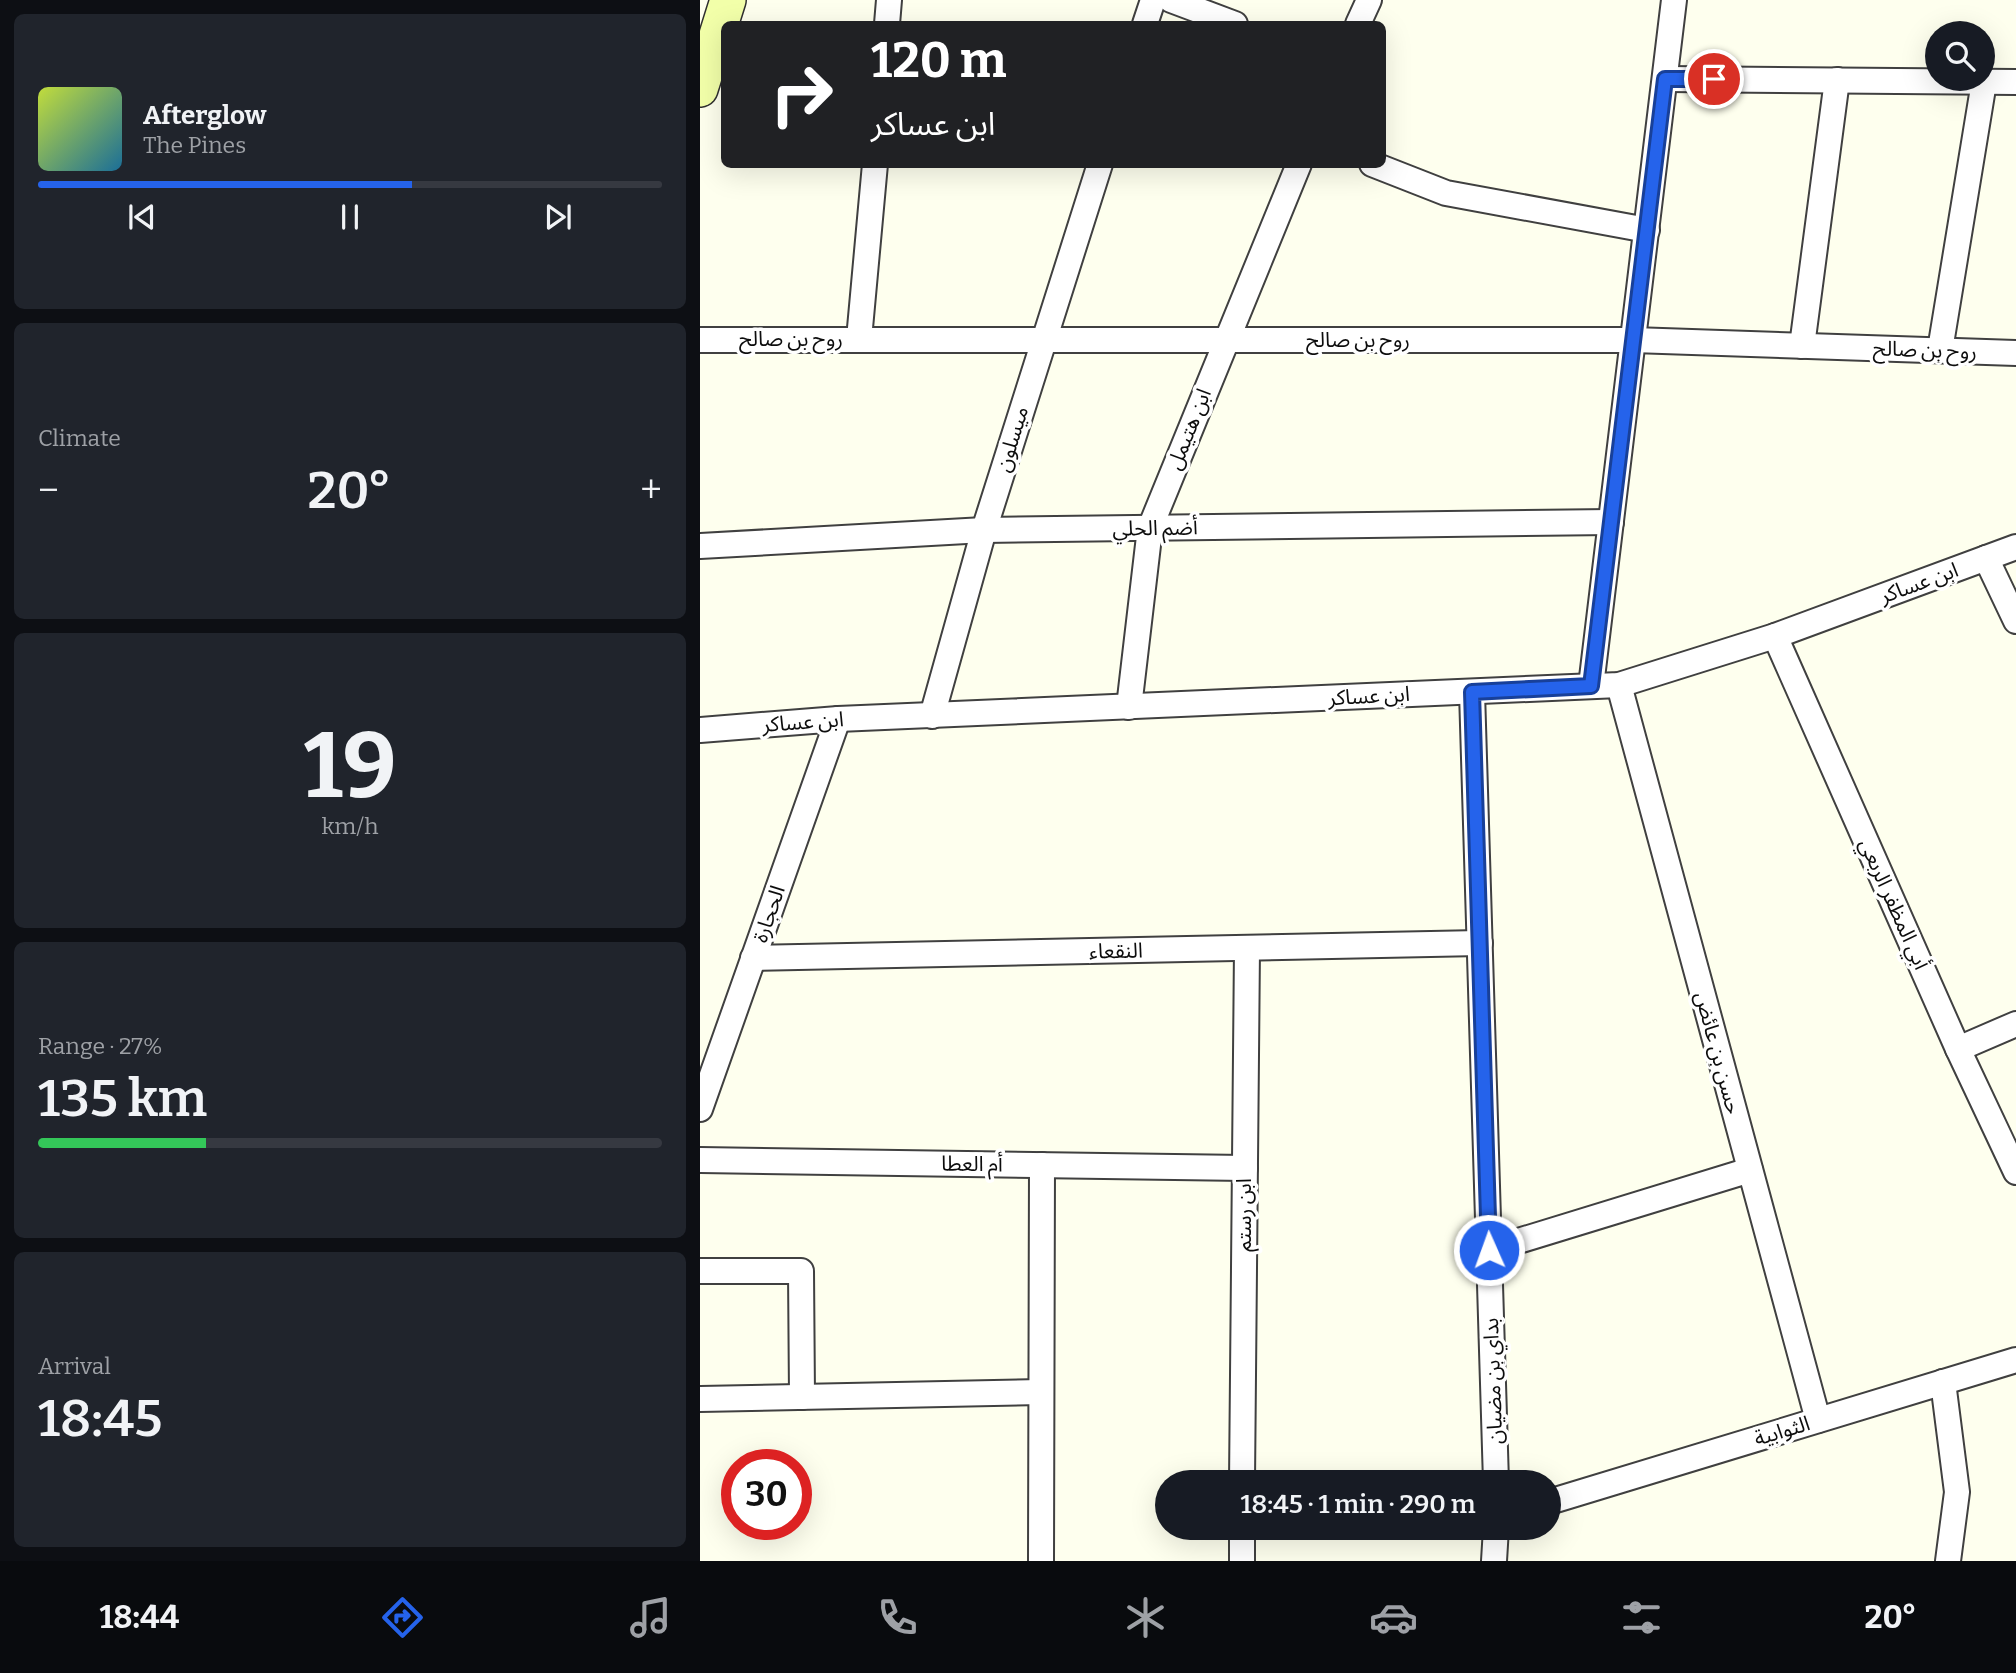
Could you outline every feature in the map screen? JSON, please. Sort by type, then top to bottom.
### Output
[{"type":"main road","points":[[721,21],[728,0]]},
{"type":"main road","points":[[700,89],[721,22]]},
{"type":"street","points":[[887,21],[889,0]]},
{"type":"street","points":[[1146,21],[1153,0]]},
{"type":"street","points":[[1171,0],[1227,21]]},
{"type":"street","points":[[1359,21],[1368,0]]},
{"type":"street","points":[[1591,686],[1665,79],[1672,1]]},
{"type":"street","points":[[1665,79],[1925,81]]},
{"type":"street","points":[[1802,346],[1837,80]]},
{"type":"street","points":[[1995,82],[2016,82]]},
{"type":"street","points":[[1940,350],[1983,91]]},
{"type":"street","points":[[859,339],[874,168]]},
{"type":"street","name":"ميسلون","points":[[932,716],[984,530],[1099,168]]},
{"type":"street","name":"ابن هتيمل","points":[[1129,707],[1150,528],[1297,168]]},
{"type":"street","points":[[1382,168],[1446,193],[1647,230]]},
{"type":"street","name":"روح بن صالح","points":[[700,340],[1633,340],[2016,353]]},
{"type":"street","name":"أضم الحلي","points":[[700,546],[984,530],[1611,522]]},
{"type":"street","name":"ابن عساكر","points":[[700,730],[838,719],[1619,685],[1775,636],[2016,547]]},
{"type":"street","points":[[1986,558],[2016,621]]},
{"type":"street","name":"أبي المظفر الربعي","points":[[1775,636],[1958,1049],[2016,1172]]},
{"type":"street","name":"حسن بن عائض","points":[[1619,685],[1818,1420]]},
{"type":"street","name":"بداي بن مضيان","points":[[1472,692],[1496,1470]]},
{"type":"street","name":"الحجارة","points":[[700,1109],[838,719]]},
{"type":"street","name":"النقعاء","points":[[753,958],[1480,943]]},
{"type":"street","name":"ابن رستم","points":[[1242,1470],[1247,948]]},
{"type":"street","points":[[1958,1049],[2016,1024]]},
{"type":"street","name":"أم العطا","points":[[700,1160],[1245,1168]]},
{"type":"street","points":[[1041,1561],[1042,1165]]},
{"type":"street","points":[[1489,1250],[1750,1170]]},
{"type":"street","points":[[700,1271],[801,1272],[802,1396]]},
{"type":"street","name":"الثوابية","points":[[1561,1498],[2016,1360]]},
{"type":"street","points":[[1943,1382],[1957,1492],[1948,1561]]},
{"type":"street","points":[[700,1399],[1041,1392]]},
{"type":"street","points":[[1242,1540],[1242,1561]]},
{"type":"street","points":[[1494,1561],[1495,1540]]},
{"type":"route","points":[[1489,1250],[1472,692],[1591,686],[1665,79],[1714,79]]}]
